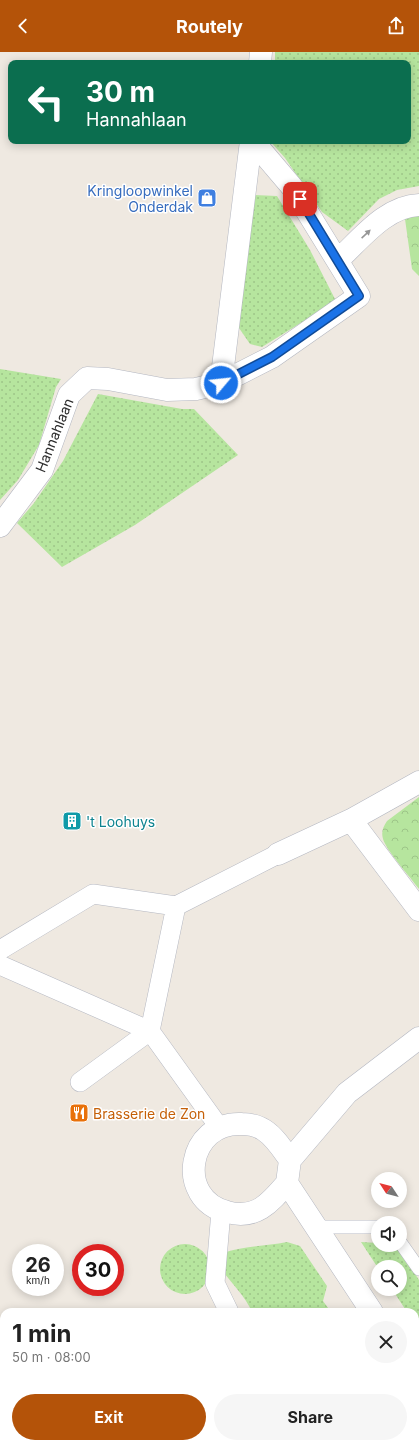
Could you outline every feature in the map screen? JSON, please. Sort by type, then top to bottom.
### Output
[{"type":"street","name":"Hannahlaan","points":[[221,383],[252,144]]},
{"type":"street","name":"Hannahlaan","points":[[0,526],[42,470],[68,395],[87,378],[108,379],[167,390],[196,389],[221,383],[272,357],[359,296],[292,187],[255,144]]},
{"type":"street","points":[[338,260],[387,215],[410,205],[419,205]]},
{"type":"street","points":[[0,950],[93,894],[176,906],[278,854],[350,820],[419,782]]},
{"type":"street","points":[[350,820],[419,910]]},
{"type":"street","points":[[80,1082],[150,1031],[176,906]]},
{"type":"street","points":[[0,965],[150,1031],[219,1128]]},
{"type":"street","points":[[290,1160],[276,1141],[264,1130],[250,1124],[234,1123],[219,1128],[206,1137],[197,1150],[193,1164],[194,1178],[200,1192],[208,1203],[221,1211],[235,1215],[250,1213],[263,1208],[287,1183],[290,1160],[347,1093],[419,1038]]},
{"type":"street","points":[[287,1183],[369,1308]]},
{"type":"street","points":[[221,1211],[215,1283],[227,1308]]},
{"type":"lane","points":[[317,1227],[371,1227]]},
{"type":"lane","points":[[407,1252],[419,1269]]},
{"type":"green space","points":[[275,52],[419,52],[419,186],[397,190],[379,199],[348,231],[322,212],[285,158],[273,144],[411,144],[411,60],[275,60]]},
{"type":"green space","points":[[252,195],[277,196],[310,250],[336,301],[262,347],[250,344],[239,328]]},
{"type":"green space","points":[[419,215],[419,276],[412,269],[405,219]]},
{"type":"green space","points":[[0,369],[61,379],[56,387],[39,445],[18,480],[0,500]]},
{"type":"green space","points":[[98,394],[182,409],[194,409],[238,455],[135,525],[62,567],[17,523],[34,503],[63,461]]},
{"type":"green space","points":[[419,797],[419,889],[385,844],[382,832],[387,821]]},
{"type":"green space","points":[[287,1242],[300,1246],[327,1286],[323,1301],[328,1308],[250,1308],[246,1300],[221,1268],[226,1252],[241,1248]]},
{"type":"green space","points":[[361,1242],[371,1243],[371,1252],[401,1252],[406,1260],[373,1260]]},
{"type":"green space","points":[[185,1244],[194,1246],[205,1255],[210,1269],[208,1278],[199,1289],[185,1294],[176,1292],[165,1283],[160,1269],[162,1260],[171,1249]]},
{"type":"green space","points":[[407,1262],[419,1280],[419,1308],[404,1308],[397,1296],[407,1296]]},
{"type":"place","name":"Kringloopwinkel Onderdak","points":[[207,198]]},
{"type":"place","name":"'t Loohuys","points":[[72,821]]},
{"type":"place","name":"Brasserie de Zon","points":[[79,1113]]},
{"type":"route","points":[[221,383],[272,357],[359,296],[300,199]]}]
